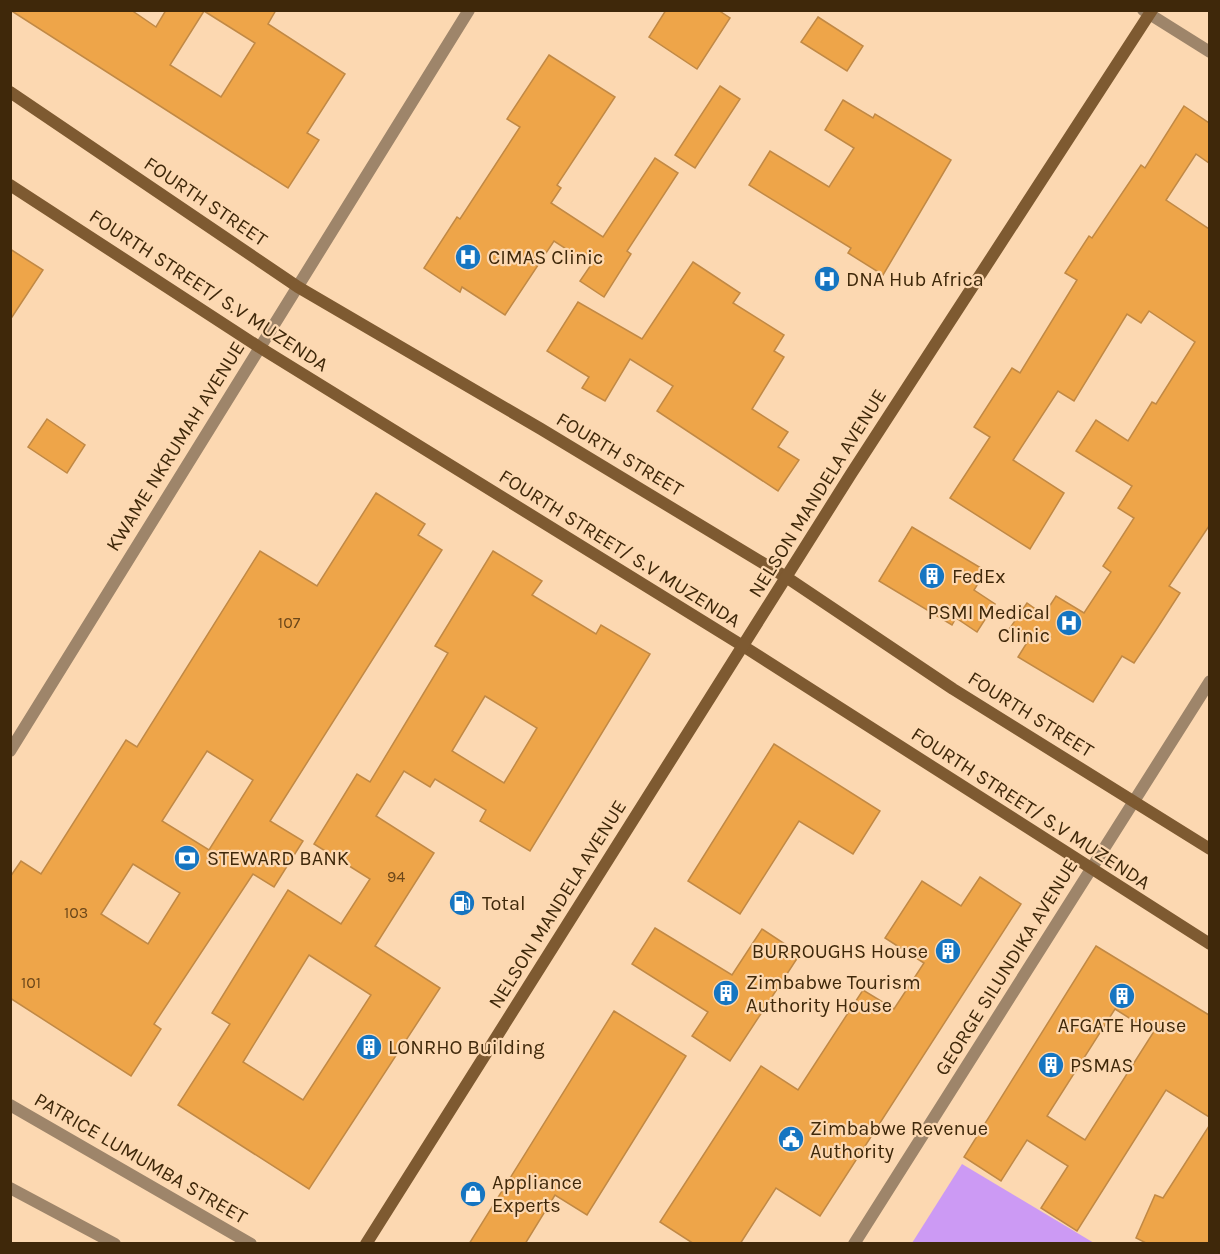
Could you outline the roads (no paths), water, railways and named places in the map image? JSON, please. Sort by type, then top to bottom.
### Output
[{"type":"main road","name":"NELSON MANDELA AVENUE","points":[[366,1244],[786,577],[1148,12]]},
{"type":"main road","name":"FOURTH STREET","points":[[10,92],[298,287],[541,429],[786,577],[953,689],[1209,849]]},
{"type":"main road","name":"FOURTH STREET/ S.V MUZENDA","points":[[10,185],[259,347],[743,646],[1209,944]]},
{"type":"street","name":"KWAME NKRUMAH AVENUE","points":[[10,750],[469,10]]},
{"type":"street","points":[[1148,12],[1209,52]]},
{"type":"street","name":"GEORGE SILUNDIKA AVENUE","points":[[854,1244],[1209,681]]},
{"type":"street","name":"PATRICE LUMUMBA STREET","points":[[10,1105],[251,1244]]},
{"type":"street","points":[[10,1188],[115,1244]]},
{"type":"place","name":"CIMAS Clinic","points":[[468,257]]},
{"type":"place","name":"DNA Hub Africa","points":[[827,279]]},
{"type":"place","name":"FedEx","points":[[932,576]]},
{"type":"place","name":"PSMI Medical Clinic","points":[[1069,623]]},
{"type":"place","name":"STEWARD BANK","points":[[187,858]]},
{"type":"place","name":"Total","points":[[462,903]]},
{"type":"place","name":"BURROUGHS House","points":[[948,951]]},
{"type":"place","name":"Zimbabwe Tourism Authority House","points":[[726,993]]},
{"type":"place","name":"AFGATE House","points":[[1122,996]]},
{"type":"place","name":"LONRHO Building","points":[[369,1047]]},
{"type":"place","name":"PSMAS","points":[[1051,1065]]},
{"type":"place","name":"Zimbabwe Revenue Authority","points":[[791,1139]]},
{"type":"place","name":"Appliance Experts","points":[[473,1194]]}]
